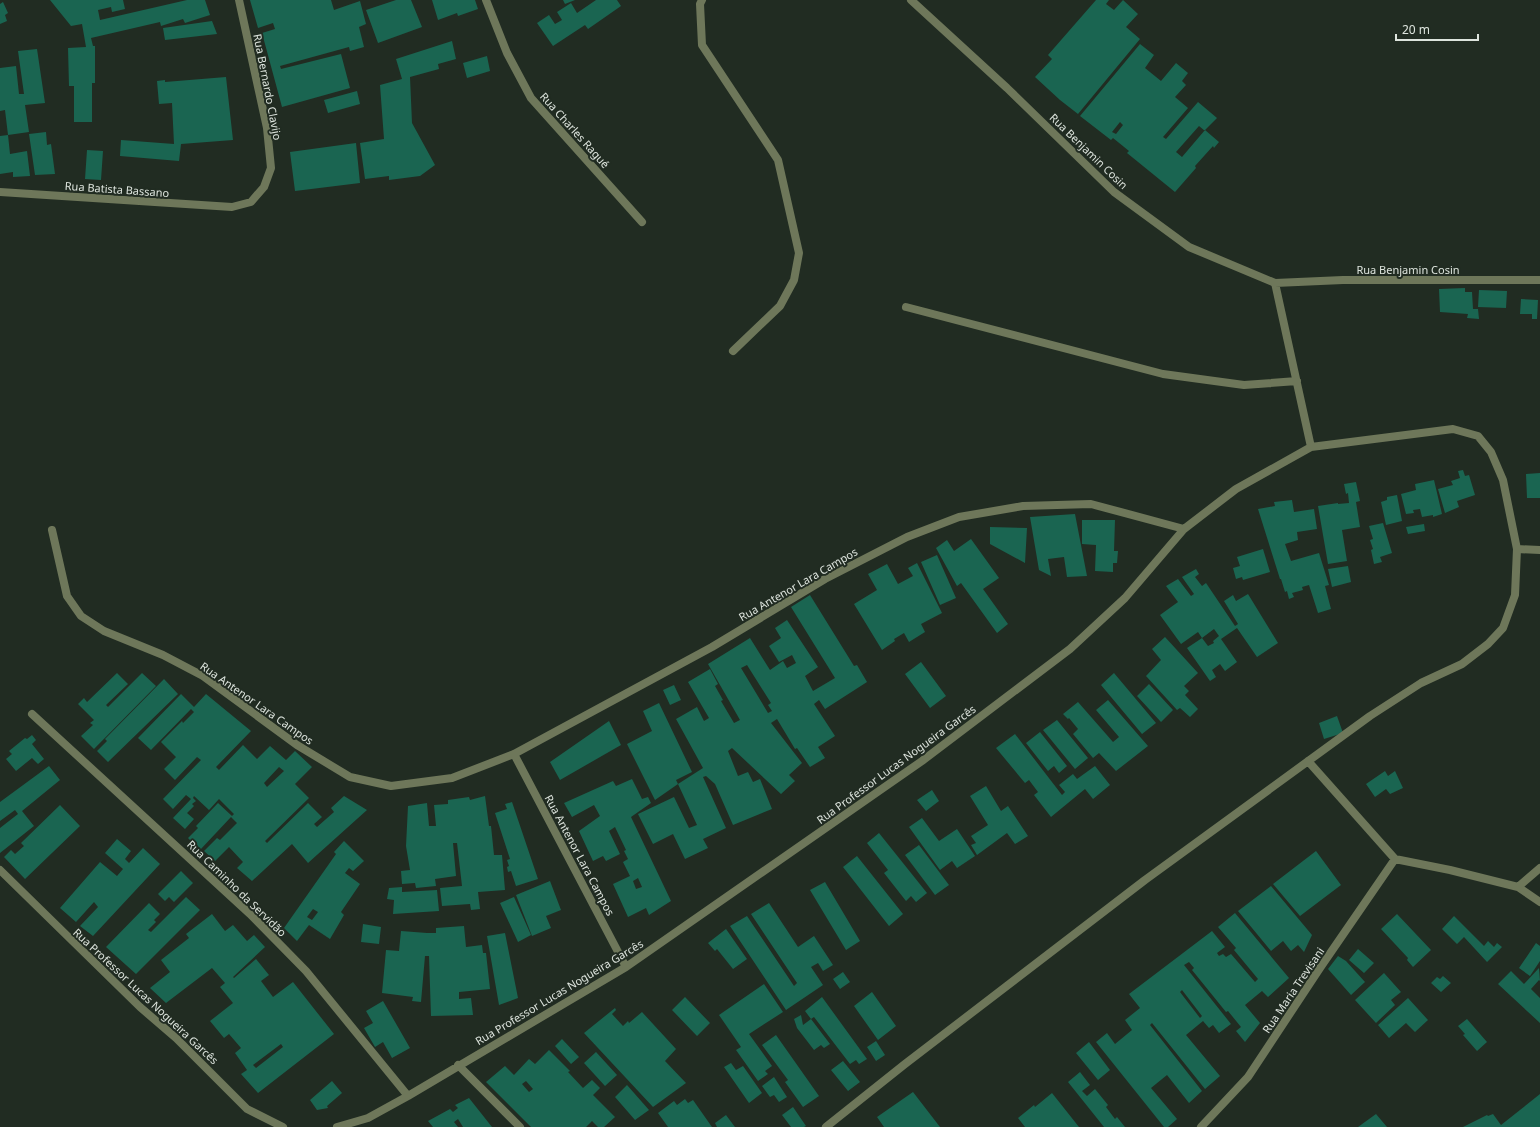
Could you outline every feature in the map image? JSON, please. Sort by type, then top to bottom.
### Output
[{"type":"street","name":"Rua Bernardo Clavijo","points":[[232,207],[251,202],[264,187],[271,168],[267,128],[239,0]]},
{"type":"street","name":"Rua Charles Ragué","points":[[486,0],[507,53],[531,98],[642,222]]},
{"type":"street","points":[[702,0],[700,4],[702,45],[778,160],[799,253],[794,280],[780,306],[733,351]]},
{"type":"street","name":"Rua Benjamin Cosin","points":[[911,0],[1007,88],[1114,192],[1189,247],[1275,283],[1343,280],[1540,280]]},
{"type":"street","name":"Rua Batista Bassano","points":[[0,192],[232,207]]},
{"type":"street","points":[[1275,283],[1311,447]]},
{"type":"street","points":[[906,307],[1163,374],[1244,384],[1297,381]]},
{"type":"street","name":"Rua Professor Lucas Nogueira Garcês","points":[[337,1127],[368,1118],[408,1096],[458,1065],[626,967],[922,761],[1070,650],[1125,598],[1184,529],[1236,489],[1311,447],[1453,429],[1478,436],[1491,452],[1502,480],[1517,549]]},
{"type":"street","name":"Rua Antenor Lara Campos","points":[[52,530],[67,596],[81,616],[104,631],[163,655],[203,676],[297,746],[350,778],[391,786],[452,778],[514,754],[712,647],[825,579],[907,537],[959,517],[1023,506],[1091,504],[1184,529]]},
{"type":"street","points":[[826,1127],[905,1064],[1145,880],[1308,761],[1370,716],[1421,683],[1462,664],[1488,644],[1503,628],[1515,595],[1517,549],[1540,550]]},
{"type":"street","name":"Rua Caminho da Servidão","points":[[32,714],[250,914],[306,971],[408,1096]]},
{"type":"street","name":"Rua Antenor Lara Campos","points":[[514,754],[626,967]]},
{"type":"street","points":[[1308,761],[1395,859],[1450,870],[1518,887],[1540,902]]},
{"type":"street","name":"Rua Maria Trevisani","points":[[1201,1127],[1248,1077],[1320,968],[1395,859]]},
{"type":"street","points":[[1518,887],[1540,868]]},
{"type":"street","name":"Rua Professor Lucas Nogueira Garcês","points":[[0,870],[140,1007],[181,1043],[247,1109],[283,1127]]},
{"type":"street","points":[[458,1065],[520,1127]]},
{"type":"building","points":[[50,0],[123,0],[125,9],[112,12],[111,7],[98,10],[100,20],[187,0],[205,0],[210,15],[185,23],[183,19],[161,26],[160,22],[91,38],[93,46],[95,46],[95,83],[92,83],[92,122],[74,122],[74,86],[69,86],[68,48],[86,47],[82,24],[71,26]]},
{"type":"building","points":[[250,0],[331,0],[334,10],[360,1],[366,24],[359,27],[364,47],[350,51],[349,47],[280,66],[281,69],[341,54],[350,88],[282,107],[262,33],[275,29],[273,23],[258,28]]},
{"type":"building","points":[[396,0],[411,0],[422,27],[378,43],[366,10]]},
{"type":"building","points":[[432,0],[475,0],[478,9],[458,16],[457,13],[438,20]]},
{"type":"building","points":[[563,0],[575,0],[565,4]]},
{"type":"building","points":[[596,0],[617,0],[621,6],[588,29],[585,25],[553,46],[537,23],[549,15],[555,24],[562,20],[557,12],[571,3],[577,13]]},
{"type":"building","points":[[1096,0],[1109,0],[1106,4],[1114,10],[1123,0],[1138,14],[1126,27],[1140,39],[1078,114],[1035,77],[1052,59],[1048,55]]},
{"type":"building","points":[[3,2],[8,13],[5,15],[7,21],[0,24],[0,4]]},
{"type":"building","points":[[212,21],[217,34],[165,40],[163,28]]},
{"type":"building","points":[[452,41],[456,59],[438,64],[439,69],[410,77],[412,123],[435,165],[420,176],[389,180],[389,176],[365,179],[360,143],[384,139],[380,85],[402,79],[396,59]]},
{"type":"building","points":[[1140,44],[1154,55],[1145,68],[1161,81],[1176,63],[1188,73],[1182,81],[1186,85],[1175,97],[1188,108],[1163,137],[1166,139],[1198,102],[1217,118],[1205,130],[1219,142],[1214,148],[1213,146],[1195,166],[1196,168],[1175,192],[1127,153],[1129,151],[1113,138],[1111,140],[1080,116]],"holes":[[[1120,122],[1123,125],[1116,134],[1112,132]],[[1199,126],[1205,131],[1182,157],[1176,152]]]},
{"type":"building","points":[[37,49],[45,103],[25,105],[29,132],[8,135],[5,110],[0,111],[0,68],[16,66],[19,94],[24,94],[18,51]]},
{"type":"building","points":[[487,56],[490,71],[467,78],[463,63]]},
{"type":"building","points":[[226,77],[233,140],[181,144],[179,161],[120,156],[121,140],[174,144],[172,103],[159,104],[157,81],[165,80],[165,82]]},
{"type":"building","points":[[357,91],[360,104],[328,113],[324,100]]},
{"type":"building","points":[[46,132],[47,145],[51,144],[55,174],[35,175],[29,134]]},
{"type":"building","points":[[8,135],[10,154],[27,151],[30,176],[13,177],[13,172],[0,174],[0,136]]},
{"type":"building","points":[[356,143],[360,183],[295,191],[290,152]]},
{"type":"building","points":[[87,150],[103,151],[101,180],[85,179]]},
{"type":"building","points":[[1465,288],[1465,292],[1472,292],[1473,309],[1478,309],[1479,319],[1467,318],[1468,314],[1440,312],[1439,289]]},
{"type":"building","points":[[1479,290],[1507,291],[1506,308],[1478,307]]},
{"type":"building","points":[[1521,299],[1538,300],[1537,319],[1532,319],[1532,314],[1520,314]]},
{"type":"building","points":[[1463,470],[1465,476],[1469,475],[1475,495],[1457,501],[1459,507],[1445,513],[1438,489],[1453,485],[1451,481],[1460,478],[1458,471]]},
{"type":"building","points":[[1540,473],[1540,498],[1527,498],[1526,474]]},
{"type":"building","points":[[1434,480],[1442,514],[1433,517],[1433,515],[1422,517],[1420,509],[1413,510],[1414,513],[1406,514],[1401,494],[1416,490],[1415,484]]},
{"type":"building","points":[[1356,482],[1360,501],[1356,502],[1360,527],[1342,530],[1347,561],[1328,564],[1318,506],[1349,503],[1348,493],[1346,494],[1344,484]]},
{"type":"building","points":[[1397,495],[1402,521],[1386,525],[1381,502],[1387,500],[1387,497]]},
{"type":"building","points":[[1292,500],[1294,512],[1314,509],[1317,529],[1297,532],[1298,540],[1285,544],[1291,561],[1319,553],[1329,585],[1325,586],[1331,609],[1318,613],[1309,585],[1302,587],[1303,590],[1292,593],[1294,597],[1289,599],[1287,591],[1285,592],[1280,579],[1258,509],[1275,506],[1274,502]]},
{"type":"building","points":[[1075,514],[1087,576],[1067,577],[1064,557],[1048,559],[1051,576],[1039,570],[1030,517]]},
{"type":"building","points":[[1082,520],[1115,520],[1114,551],[1118,551],[1117,563],[1113,563],[1113,572],[1095,571],[1096,545],[1082,544]]},
{"type":"building","points":[[1383,523],[1392,553],[1380,557],[1382,562],[1374,564],[1371,550],[1373,549],[1370,540],[1373,539],[1369,526]]},
{"type":"building","points":[[1424,524],[1425,531],[1408,534],[1406,527]]},
{"type":"building","points":[[990,527],[1027,528],[1025,563],[990,544]]},
{"type":"building","points":[[971,539],[999,578],[983,589],[1008,624],[997,633],[961,583],[957,586],[936,548],[947,540],[954,551]]},
{"type":"building","points":[[1263,549],[1270,572],[1243,580],[1242,577],[1236,579],[1233,568],[1240,566],[1237,557]]},
{"type":"building","points":[[937,555],[956,598],[940,605],[921,562]]},
{"type":"building","points":[[917,563],[942,613],[921,624],[925,632],[909,642],[904,633],[894,639],[895,641],[882,650],[854,604],[877,590],[868,574],[887,564],[898,584],[913,576],[908,568]]},
{"type":"building","points":[[1348,566],[1351,582],[1332,587],[1328,569]]},
{"type":"building","points":[[1196,569],[1199,574],[1195,577],[1202,586],[1206,583],[1235,626],[1238,624],[1224,601],[1233,595],[1236,601],[1248,594],[1278,643],[1257,657],[1237,628],[1221,639],[1237,662],[1225,671],[1220,664],[1212,670],[1216,677],[1210,681],[1187,648],[1202,638],[1198,632],[1181,644],[1160,615],[1178,602],[1166,586],[1178,579],[1191,596],[1194,594],[1182,577]],"holes":[[[1214,629],[1219,636],[1213,641],[1214,643],[1208,646],[1202,638]]]},
{"type":"building","points":[[810,595],[854,666],[857,665],[867,682],[825,709],[819,700],[814,704],[835,736],[818,747],[825,758],[810,767],[797,748],[795,749],[777,719],[771,723],[802,763],[789,775],[795,781],[781,794],[732,748],[728,751],[738,776],[748,772],[753,782],[760,779],[772,809],[733,825],[715,784],[706,776],[703,777],[726,828],[703,839],[708,848],[685,859],[673,834],[653,844],[638,814],[674,797],[689,828],[697,825],[678,784],[703,768],[676,719],[697,707],[704,721],[709,718],[688,682],[710,669],[718,684],[715,686],[723,700],[721,701],[734,723],[740,720],[708,664],[750,638],[770,670],[783,661],[787,668],[796,663],[792,655],[779,662],[769,646],[781,638],[775,628],[787,620],[818,667],[805,676],[813,691],[835,678],[791,607]],"holes":[[[747,665],[771,703],[768,705],[772,711],[768,713],[741,668]]]},
{"type":"building","points":[[1165,637],[1198,673],[1184,686],[1189,691],[1185,695],[1198,709],[1190,717],[1180,708],[1177,710],[1146,676],[1161,660],[1152,649]]},
{"type":"building","points":[[921,662],[946,696],[930,708],[905,674]]},
{"type":"building","points":[[117,673],[128,684],[106,705],[108,707],[142,673],[156,686],[94,749],[81,736],[93,725],[90,723],[94,720],[78,704],[84,698],[87,702]]},
{"type":"building","points":[[1114,673],[1156,723],[1142,734],[1101,685]]},
{"type":"building","points":[[164,679],[178,694],[108,762],[97,751],[107,741],[105,739]]},
{"type":"building","points":[[1149,684],[1173,710],[1161,722],[1137,696]]},
{"type":"building","points":[[674,685],[681,700],[670,705],[663,690]]},
{"type":"building","points":[[181,694],[194,707],[206,694],[251,731],[216,767],[219,770],[243,745],[257,759],[270,746],[286,760],[295,751],[312,767],[295,784],[309,798],[265,841],[267,843],[308,803],[322,817],[314,824],[317,827],[334,812],[331,808],[344,796],[367,810],[308,863],[292,844],[252,881],[237,868],[243,862],[229,847],[215,861],[204,851],[217,838],[220,840],[237,823],[231,817],[200,850],[188,838],[198,828],[196,826],[218,803],[232,816],[234,814],[219,799],[209,810],[194,796],[193,798],[196,801],[192,804],[194,806],[187,813],[194,819],[185,829],[173,818],[191,799],[186,795],[173,809],[163,799],[201,760],[197,757],[175,780],[164,769],[176,757],[161,742],[182,721],[183,723],[194,712],[191,709],[151,750],[138,738]],"holes":[[[279,767],[284,771],[267,787],[264,783]]]},
{"type":"building","points":[[1108,700],[1148,746],[1116,771],[1099,753],[1093,758],[1073,734],[1078,729],[1069,718],[1068,719],[1063,714],[1078,702],[1113,742],[1119,737],[1096,710]]},
{"type":"building","points":[[659,703],[692,772],[676,780],[678,784],[655,800],[627,744],[652,731],[643,711]]},
{"type":"building","points":[[1337,716],[1343,733],[1324,739],[1319,723]]},
{"type":"building","points":[[1057,720],[1088,758],[1075,769],[1043,730]]},
{"type":"building","points":[[609,721],[621,745],[560,780],[550,762]]},
{"type":"building","points":[[1040,732],[1067,766],[1059,773],[1054,766],[1048,771],[1026,743]]},
{"type":"building","points":[[1015,734],[1062,795],[1065,792],[1059,785],[1073,774],[1077,779],[1095,766],[1110,785],[1093,799],[1085,789],[1051,817],[1034,795],[1038,792],[1029,780],[1025,783],[996,748]]},
{"type":"building","points":[[32,735],[36,740],[32,744],[44,759],[38,764],[32,758],[16,771],[6,759],[12,754],[9,751],[25,738],[27,739]]},
{"type":"building","points":[[49,766],[60,780],[22,811],[34,826],[0,853],[0,828],[18,814],[15,810],[0,821],[0,802]]},
{"type":"building","points":[[1385,771],[1388,776],[1395,771],[1403,788],[1390,794],[1386,789],[1375,797],[1366,784]]},
{"type":"building","points":[[632,779],[642,799],[648,797],[651,803],[631,817],[671,901],[649,915],[646,908],[628,917],[613,884],[630,876],[623,862],[628,859],[624,851],[626,850],[615,827],[609,831],[620,854],[606,861],[603,856],[593,861],[579,831],[600,816],[594,805],[572,817],[564,803],[613,781],[616,786]],"holes":[[[638,878],[642,887],[636,889],[633,881]]]},
{"type":"building","points":[[986,786],[1001,811],[1008,806],[1028,836],[1015,844],[1007,833],[977,855],[971,845],[976,843],[971,836],[988,825],[970,796]]},
{"type":"building","points":[[932,790],[939,801],[926,811],[917,800]]},
{"type":"building","points":[[485,796],[489,826],[491,826],[494,855],[502,855],[505,890],[478,892],[480,909],[471,910],[470,904],[442,906],[440,888],[462,886],[457,843],[453,843],[456,876],[435,879],[436,886],[416,888],[415,883],[402,884],[401,871],[410,870],[406,846],[408,806],[427,803],[429,826],[436,826],[434,805],[448,804],[448,800],[469,797],[470,800]]},
{"type":"building","points":[[512,802],[538,879],[516,886],[511,871],[508,872],[507,867],[509,866],[507,860],[510,859],[495,813],[507,809],[505,804]]},
{"type":"building","points":[[60,805],[80,826],[25,879],[4,857],[11,850],[15,854],[24,846],[21,843]]},
{"type":"building","points":[[922,818],[939,841],[957,829],[975,856],[957,868],[952,861],[940,870],[909,827]]},
{"type":"building","points":[[879,833],[927,893],[916,902],[911,896],[906,901],[884,873],[888,870],[867,843]]},
{"type":"building","points":[[117,839],[131,851],[125,859],[129,863],[143,848],[160,864],[93,936],[80,926],[98,907],[94,902],[76,922],[60,908],[100,862],[117,876],[123,869],[105,853]]},
{"type":"building","points":[[344,841],[364,861],[353,871],[349,868],[345,873],[360,884],[341,912],[344,915],[330,939],[309,925],[297,941],[284,928],[336,854],[334,852]],"holes":[[[313,909],[318,912],[312,920],[307,917]]]},
{"type":"building","points":[[919,845],[949,885],[935,895],[905,855]]},
{"type":"building","points":[[1316,851],[1341,885],[1300,916],[1273,884]]},
{"type":"building","points":[[857,856],[903,914],[889,926],[843,867]]},
{"type":"building","points":[[181,871],[193,883],[174,902],[169,897],[165,901],[158,894]]},
{"type":"building","points":[[550,881],[561,910],[546,916],[551,928],[532,936],[516,895]]},
{"type":"building","points":[[825,882],[860,941],[846,950],[810,890]]},
{"type":"building","points":[[1271,886],[1312,935],[1304,952],[1298,945],[1291,951],[1283,941],[1271,951],[1238,911]]},
{"type":"building","points":[[402,887],[402,892],[437,890],[439,911],[393,914],[394,900],[387,899],[389,888]]},
{"type":"building","points":[[186,897],[200,910],[136,974],[106,947],[149,903],[160,914],[154,920],[156,922],[148,930],[151,932]]},
{"type":"building","points":[[514,897],[531,935],[518,942],[500,903]]},
{"type":"building","points":[[769,903],[798,947],[814,936],[833,965],[823,971],[818,963],[811,967],[823,985],[786,1010],[730,926],[747,916],[794,986],[797,983],[751,914]]},
{"type":"building","points":[[1235,913],[1289,978],[1268,997],[1262,991],[1245,1005],[1260,1023],[1245,1042],[1236,1031],[1241,1027],[1228,1011],[1226,1012],[1192,970],[1194,968],[1189,962],[1184,965],[1231,1024],[1219,1033],[1213,1025],[1209,1028],[1203,1021],[1186,1035],[1220,1076],[1205,1089],[1152,1023],[1150,1025],[1202,1091],[1189,1103],[1167,1075],[1151,1088],[1177,1119],[1168,1127],[1164,1127],[1096,1042],[1107,1033],[1115,1044],[1132,1030],[1125,1020],[1140,1008],[1129,994],[1212,931],[1225,947],[1217,953],[1219,956],[1223,954],[1226,957],[1231,954],[1255,982],[1258,979],[1234,950],[1236,948],[1218,927]],"holes":[[[1182,990],[1202,1016],[1200,1018],[1180,992]]]},
{"type":"building","points":[[212,914],[225,931],[233,925],[247,941],[254,935],[265,947],[233,977],[234,978],[256,959],[269,975],[261,981],[273,997],[293,982],[334,1034],[258,1093],[241,1074],[247,1070],[235,1053],[241,1048],[229,1034],[224,1038],[210,1021],[233,1003],[220,987],[225,983],[212,968],[166,1003],[150,988],[170,972],[161,960],[189,938],[186,934]],"holes":[[[281,1044],[283,1047],[256,1068],[253,1065]]]},
{"type":"building","points":[[1397,914],[1431,950],[1413,967],[1407,960],[1408,958],[1381,929]]},
{"type":"building","points":[[1454,916],[1484,946],[1488,941],[1494,947],[1497,943],[1502,947],[1487,962],[1464,937],[1457,944],[1442,929]]},
{"type":"building","points":[[363,924],[381,927],[379,944],[361,942]]},
{"type":"building","points":[[464,926],[466,947],[482,945],[483,953],[486,953],[490,989],[459,992],[459,999],[471,998],[473,1015],[431,1016],[429,956],[425,956],[421,1002],[412,1001],[413,997],[382,993],[386,950],[399,951],[401,931],[436,933],[436,928]]},
{"type":"building","points":[[726,929],[747,959],[733,969],[717,949],[715,951],[708,943]]},
{"type":"building","points":[[505,933],[518,998],[499,1005],[487,936]]},
{"type":"building","points":[[1536,943],[1540,946],[1540,961],[1530,976],[1519,968]]},
{"type":"building","points":[[1358,949],[1374,963],[1364,973],[1349,960]]},
{"type":"building","points":[[1338,956],[1346,961],[1365,982],[1351,995],[1328,969]]},
{"type":"building","points":[[1539,968],[1540,981],[1539,980],[1531,989],[1540,998],[1540,1023],[1498,984],[1511,971],[1524,984]]},
{"type":"building","points":[[843,972],[850,982],[840,989],[833,979]]},
{"type":"building","points":[[1384,973],[1401,992],[1391,1000],[1395,1005],[1376,1023],[1355,1000]]},
{"type":"building","points":[[1443,976],[1451,983],[1441,992],[1431,983],[1437,977],[1440,979]]},
{"type":"building","points":[[764,984],[783,1012],[749,1034],[772,1066],[765,1071],[768,1074],[758,1081],[736,1050],[741,1047],[719,1015]]},
{"type":"building","points":[[872,992],[896,1026],[878,1040],[854,1006]]},
{"type":"building","points":[[685,997],[710,1023],[697,1036],[672,1010]]},
{"type":"building","points":[[822,997],[867,1059],[859,1064],[856,1060],[850,1064],[814,1017],[811,1019],[805,1011]]},
{"type":"building","points":[[1408,998],[1428,1020],[1415,1032],[1406,1023],[1389,1038],[1378,1025]]},
{"type":"building","points":[[383,1001],[410,1048],[392,1058],[383,1042],[375,1047],[364,1028],[373,1023],[366,1011]]},
{"type":"building","points":[[615,1008],[616,1010],[612,1014],[623,1026],[642,1012],[676,1049],[665,1061],[686,1083],[653,1107],[584,1033]]},
{"type":"building","points":[[801,1015],[803,1025],[811,1019],[830,1044],[824,1048],[821,1045],[814,1050],[797,1028],[794,1019]]},
{"type":"building","points":[[1467,1019],[1487,1042],[1477,1051],[1463,1035],[1465,1034],[1458,1026]]},
{"type":"building","points":[[776,1035],[819,1096],[803,1107],[785,1082],[788,1080],[762,1045]]},
{"type":"building","points":[[562,1039],[579,1057],[571,1064],[555,1046]]},
{"type":"building","points":[[876,1041],[885,1055],[876,1061],[867,1047]]},
{"type":"building","points":[[1089,1042],[1110,1070],[1098,1080],[1076,1053]]},
{"type":"building","points":[[549,1050],[570,1071],[568,1072],[583,1088],[592,1080],[600,1088],[593,1095],[615,1117],[604,1127],[598,1127],[592,1121],[586,1127],[531,1127],[486,1082],[505,1066],[514,1075],[529,1059],[535,1064]],"holes":[[[526,1081],[533,1089],[529,1092],[522,1084]]]},
{"type":"building","points":[[596,1052],[617,1075],[605,1086],[584,1063]]},
{"type":"building","points":[[843,1061],[860,1082],[848,1091],[831,1070]]},
{"type":"building","points":[[731,1063],[736,1070],[743,1066],[762,1093],[749,1103],[724,1067]]},
{"type":"building","points":[[1080,1072],[1090,1085],[1082,1091],[1087,1096],[1095,1089],[1108,1105],[1106,1107],[1115,1119],[1117,1117],[1125,1127],[1104,1127],[1068,1082]]},
{"type":"building","points":[[774,1077],[787,1097],[779,1102],[774,1095],[770,1097],[762,1086]]},
{"type":"building","points":[[332,1081],[342,1093],[327,1106],[328,1108],[317,1110],[310,1100]]},
{"type":"building","points":[[627,1085],[649,1110],[635,1120],[615,1097]]},
{"type":"building","points":[[913,1092],[940,1127],[884,1127],[877,1117]]},
{"type":"building","points":[[1052,1093],[1079,1127],[1025,1127],[1018,1118],[1034,1105],[1035,1107]]},
{"type":"building","points":[[1540,1094],[1540,1127],[1463,1127],[1487,1115],[1493,1114],[1501,1125]]},
{"type":"building","points":[[469,1098],[492,1127],[463,1127],[458,1119],[454,1122],[458,1127],[433,1127],[428,1121],[450,1109],[453,1112],[458,1108],[455,1105]]},
{"type":"building","points":[[685,1099],[688,1103],[693,1100],[712,1127],[668,1127],[658,1113],[674,1101],[677,1105]]},
{"type":"building","points":[[793,1107],[806,1126],[791,1127],[782,1115]]},
{"type":"building","points":[[1376,1114],[1387,1127],[1358,1127]]},
{"type":"building","points":[[726,1115],[735,1127],[717,1127],[715,1123]]}]
